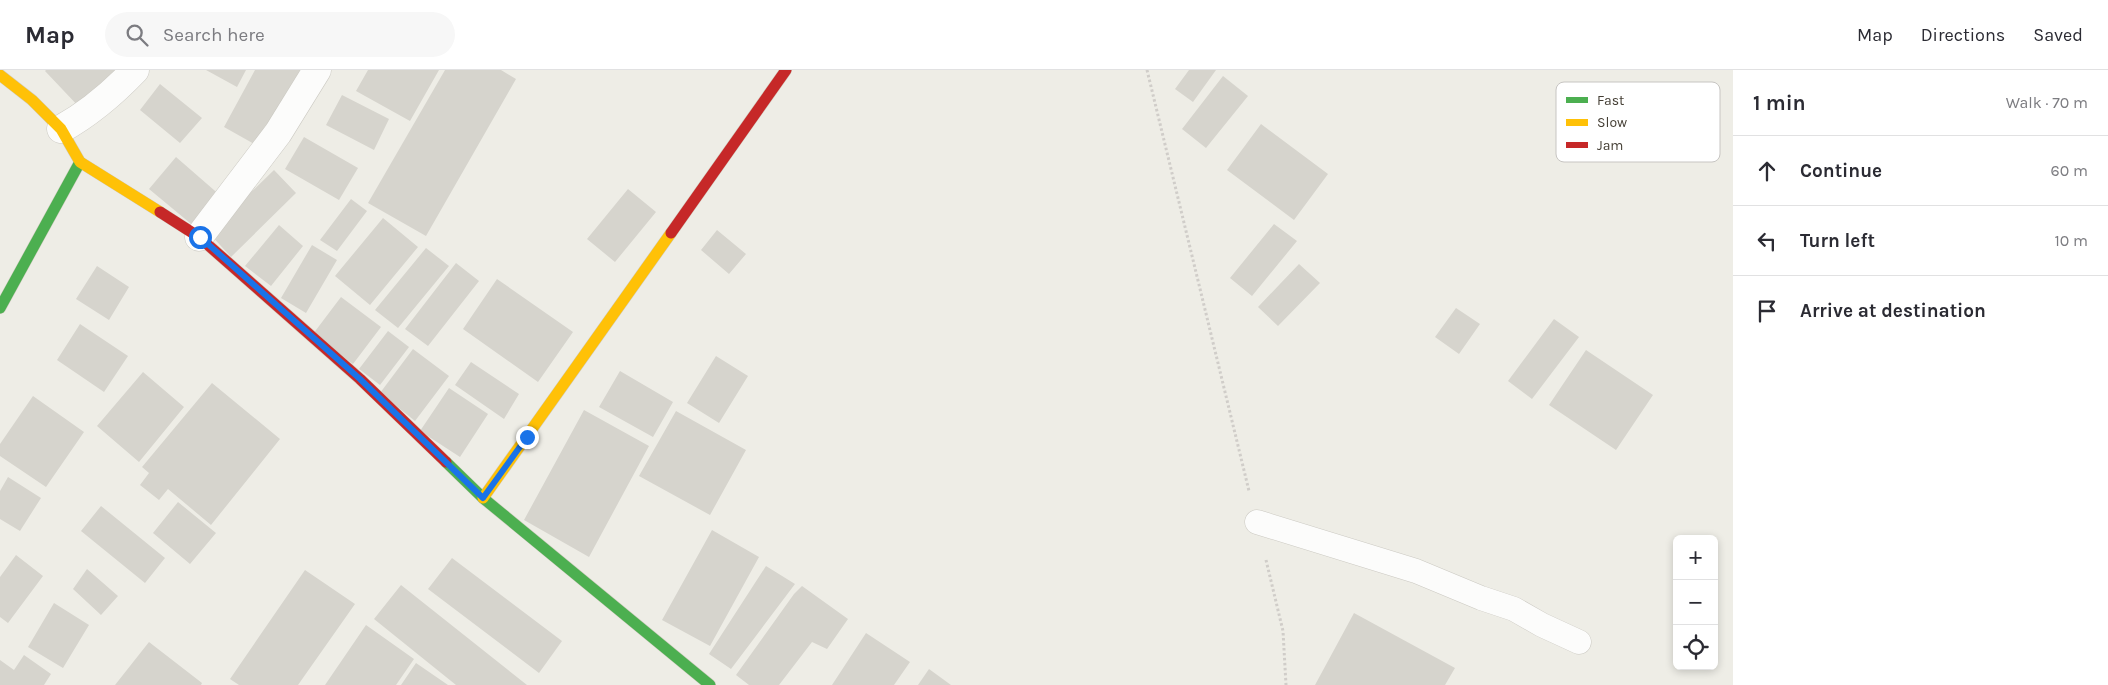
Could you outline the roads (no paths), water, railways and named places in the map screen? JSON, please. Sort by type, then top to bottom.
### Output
[{"type":"street","points":[[61,129],[81,118],[114,92],[135,70]]},
{"type":"street","points":[[200,237],[278,134],[317,70]]},
{"type":"street","points":[[483,498],[786,70]]},
{"type":"street","points":[[0,75],[32,100],[61,129],[80,162],[200,237],[360,379],[483,498],[710,685]]},
{"type":"street","points":[[0,308],[80,162]]},
{"type":"lane","points":[[1257,522],[1416,570],[1481,598],[1514,609],[1542,625],[1579,642]]}]
